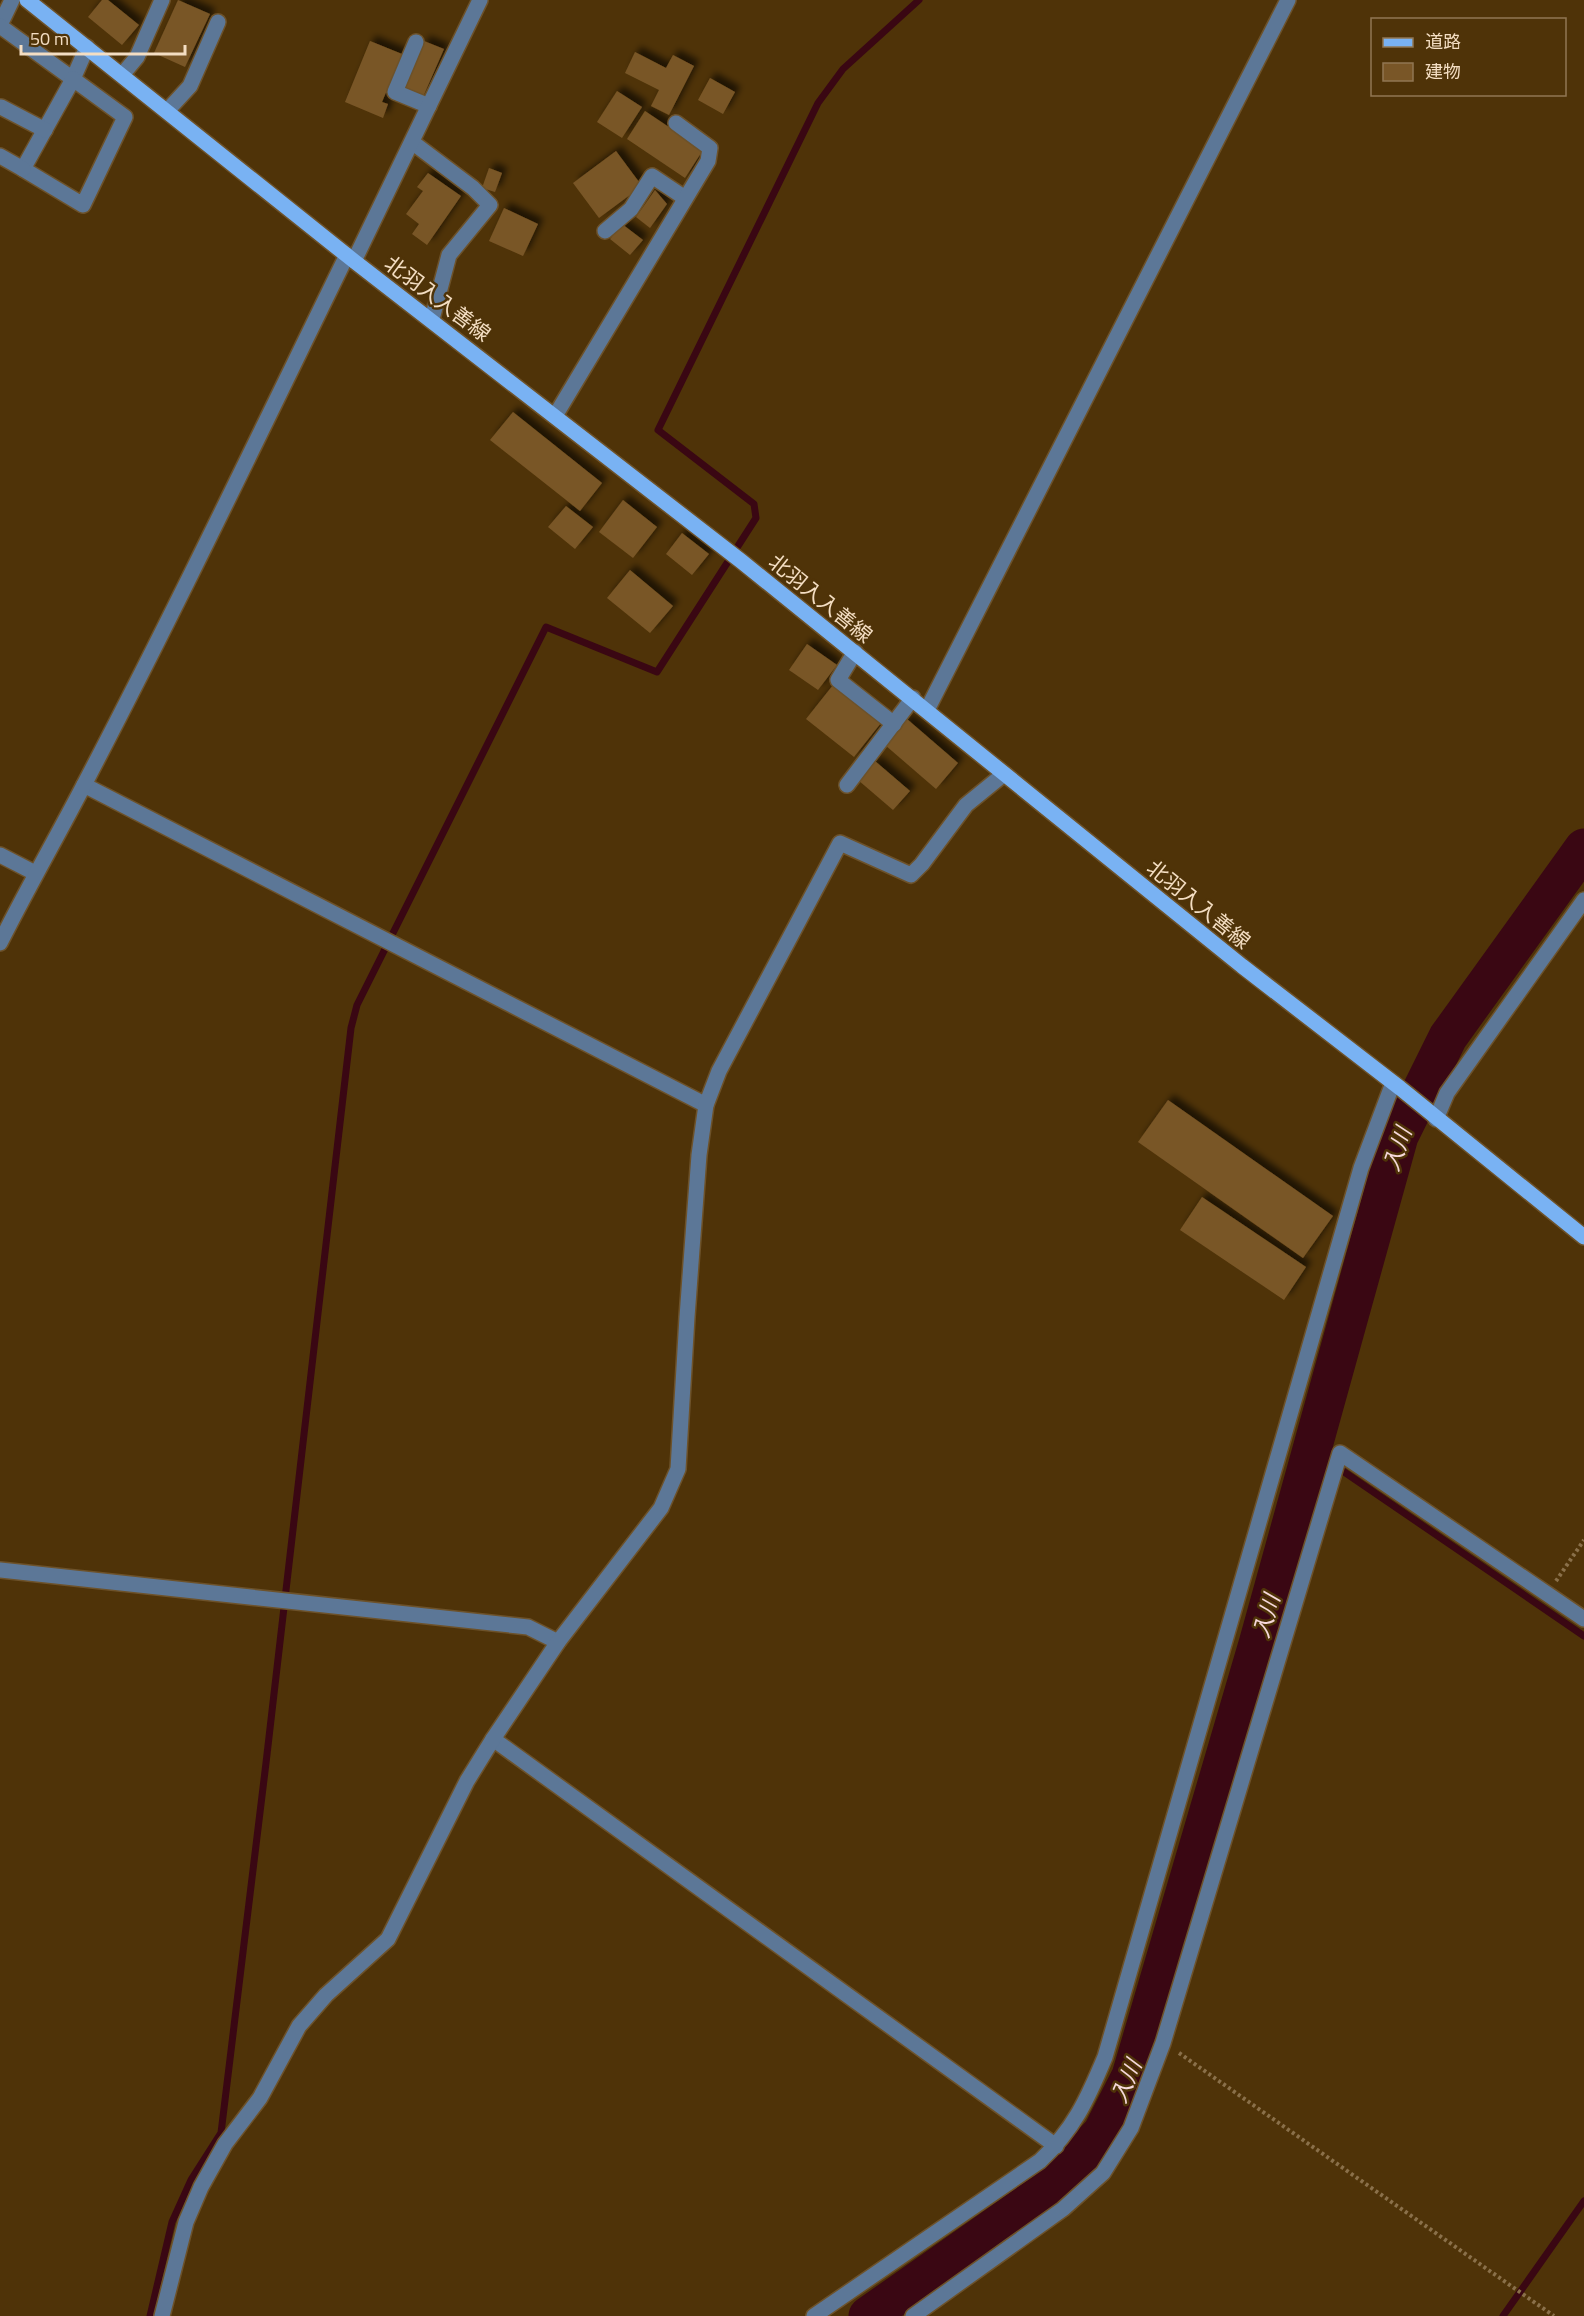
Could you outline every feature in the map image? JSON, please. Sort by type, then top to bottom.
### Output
[{"type":"main road","name":"北羽入入善線","points":[[27,0],[351,258],[913,698],[1242,966],[1584,1237]]},
{"type":"street","points":[[0,156],[83,205],[125,117],[0,25],[12,0]]},
{"type":"street","points":[[122,75],[137,57],[162,0]]},
{"type":"street","points":[[0,943],[84,784],[412,142],[480,0]]},
{"type":"street","points":[[927,710],[1288,0]]},
{"type":"street","points":[[167,111],[190,86],[218,22]]},
{"type":"street","points":[[416,42],[395,92],[429,106]]},
{"type":"street","points":[[23,169],[73,78],[87,47]]},
{"type":"street","points":[[1,107],[45,130]]},
{"type":"street","points":[[555,416],[708,161],[710,148],[676,123]]},
{"type":"street","points":[[412,142],[473,188],[490,205],[449,255],[432,320]]},
{"type":"street","points":[[605,231],[631,209],[652,176],[685,198]]},
{"type":"street","points":[[855,652],[838,680],[894,724]]},
{"type":"street","points":[[848,785],[913,698]]},
{"type":"street","points":[[162,2316],[186,2222],[201,2187],[225,2144],[260,2098],[299,2026],[326,1995],[388,1939],[467,1781],[493,1739],[558,1642],[661,1508],[678,1469],[687,1317],[705,1104],[718,1071],[840,843],[911,874],[922,864],[966,805],[1004,774]]},
{"type":"street","points":[[84,784],[705,1104]]},
{"type":"street","points":[[0,855],[35,873]]},
{"type":"street","points":[[1433,1116],[1447,1092],[1584,900]]},
{"type":"street","points":[[814,2316],[1040,2161],[1056,2146],[1085,2106],[1105,2057],[1361,1168],[1396,1086]]},
{"type":"street","points":[[913,2316],[1063,2209],[1103,2173],[1131,2128],[1163,2043],[1340,1453],[1584,1620]]},
{"type":"street","points":[[0,1570],[528,1627],[558,1642]]},
{"type":"street","points":[[493,1739],[1056,2146]]},
{"type":"path","points":[[1547,1594],[1584,1540]]},
{"type":"path","points":[[1163,2043],[1554,2316]]},
{"type":"building","points":[[102,0],[108,0],[139,25],[122,45],[88,17]]},
{"type":"building","points":[[178,0],[210,14],[185,67],[154,53]]},
{"type":"building","points":[[370,41],[402,54],[382,102],[388,104],[383,118],[345,102]]},
{"type":"building","points":[[424,41],[444,49],[423,97],[403,89]]},
{"type":"building","points":[[635,52],[666,68],[673,55],[694,66],[669,115],[651,106],[659,90],[625,73]]},
{"type":"building","points":[[710,78],[735,92],[723,114],[698,100]]},
{"type":"building","points":[[617,91],[642,107],[622,138],[597,122]]},
{"type":"building","points":[[645,111],[703,150],[685,178],[627,139]]},
{"type":"building","points":[[616,151],[642,186],[599,218],[573,183]]},
{"type":"building","points":[[489,168],[502,173],[495,192],[482,188]]},
{"type":"building","points":[[428,173],[461,196],[427,245],[412,234],[419,224],[406,214],[423,191],[417,187]]},
{"type":"building","points":[[655,190],[667,204],[650,228],[636,217]]},
{"type":"building","points":[[504,208],[538,224],[523,256],[489,241]]},
{"type":"building","points":[[622,224],[643,240],[630,255],[610,239]]},
{"type":"building","points":[[513,412],[602,483],[580,511],[490,440]]},
{"type":"building","points":[[623,500],[657,527],[633,558],[599,532]]},
{"type":"building","points":[[566,506],[593,527],[575,549],[548,527]]},
{"type":"building","points":[[682,533],[709,554],[692,575],[666,554]]},
{"type":"building","points":[[630,570],[673,606],[650,633],[607,598]]},
{"type":"building","points":[[807,644],[837,665],[818,690],[789,670]]},
{"type":"building","points":[[833,685],[881,723],[854,757],[806,719]]},
{"type":"building","points":[[907,719],[958,763],[936,789],[885,745]]},
{"type":"building","points":[[875,761],[910,791],[893,810],[858,780]]},
{"type":"building","points":[[1168,1100],[1333,1216],[1303,1258],[1138,1142]]},
{"type":"building","points":[[1202,1197],[1306,1267],[1284,1300],[1180,1230]]},
{"type":"waterway","points":[[150,2316],[172,2222],[191,2180],[221,2133],[351,1028],[357,1005],[546,627],[657,672],[756,518],[754,504],[658,430],[818,103],[843,69],[919,0]]},
{"type":"waterway","name":"入川","points":[[868,2316],[1049,2189],[1102,2133],[1131,2076],[1258,1644],[1399,1136],[1448,1037],[1584,848]]},
{"type":"waterway","points":[[1312,1450],[1584,1636]]},
{"type":"waterway","points":[[1503,2316],[1584,2201]]}]
